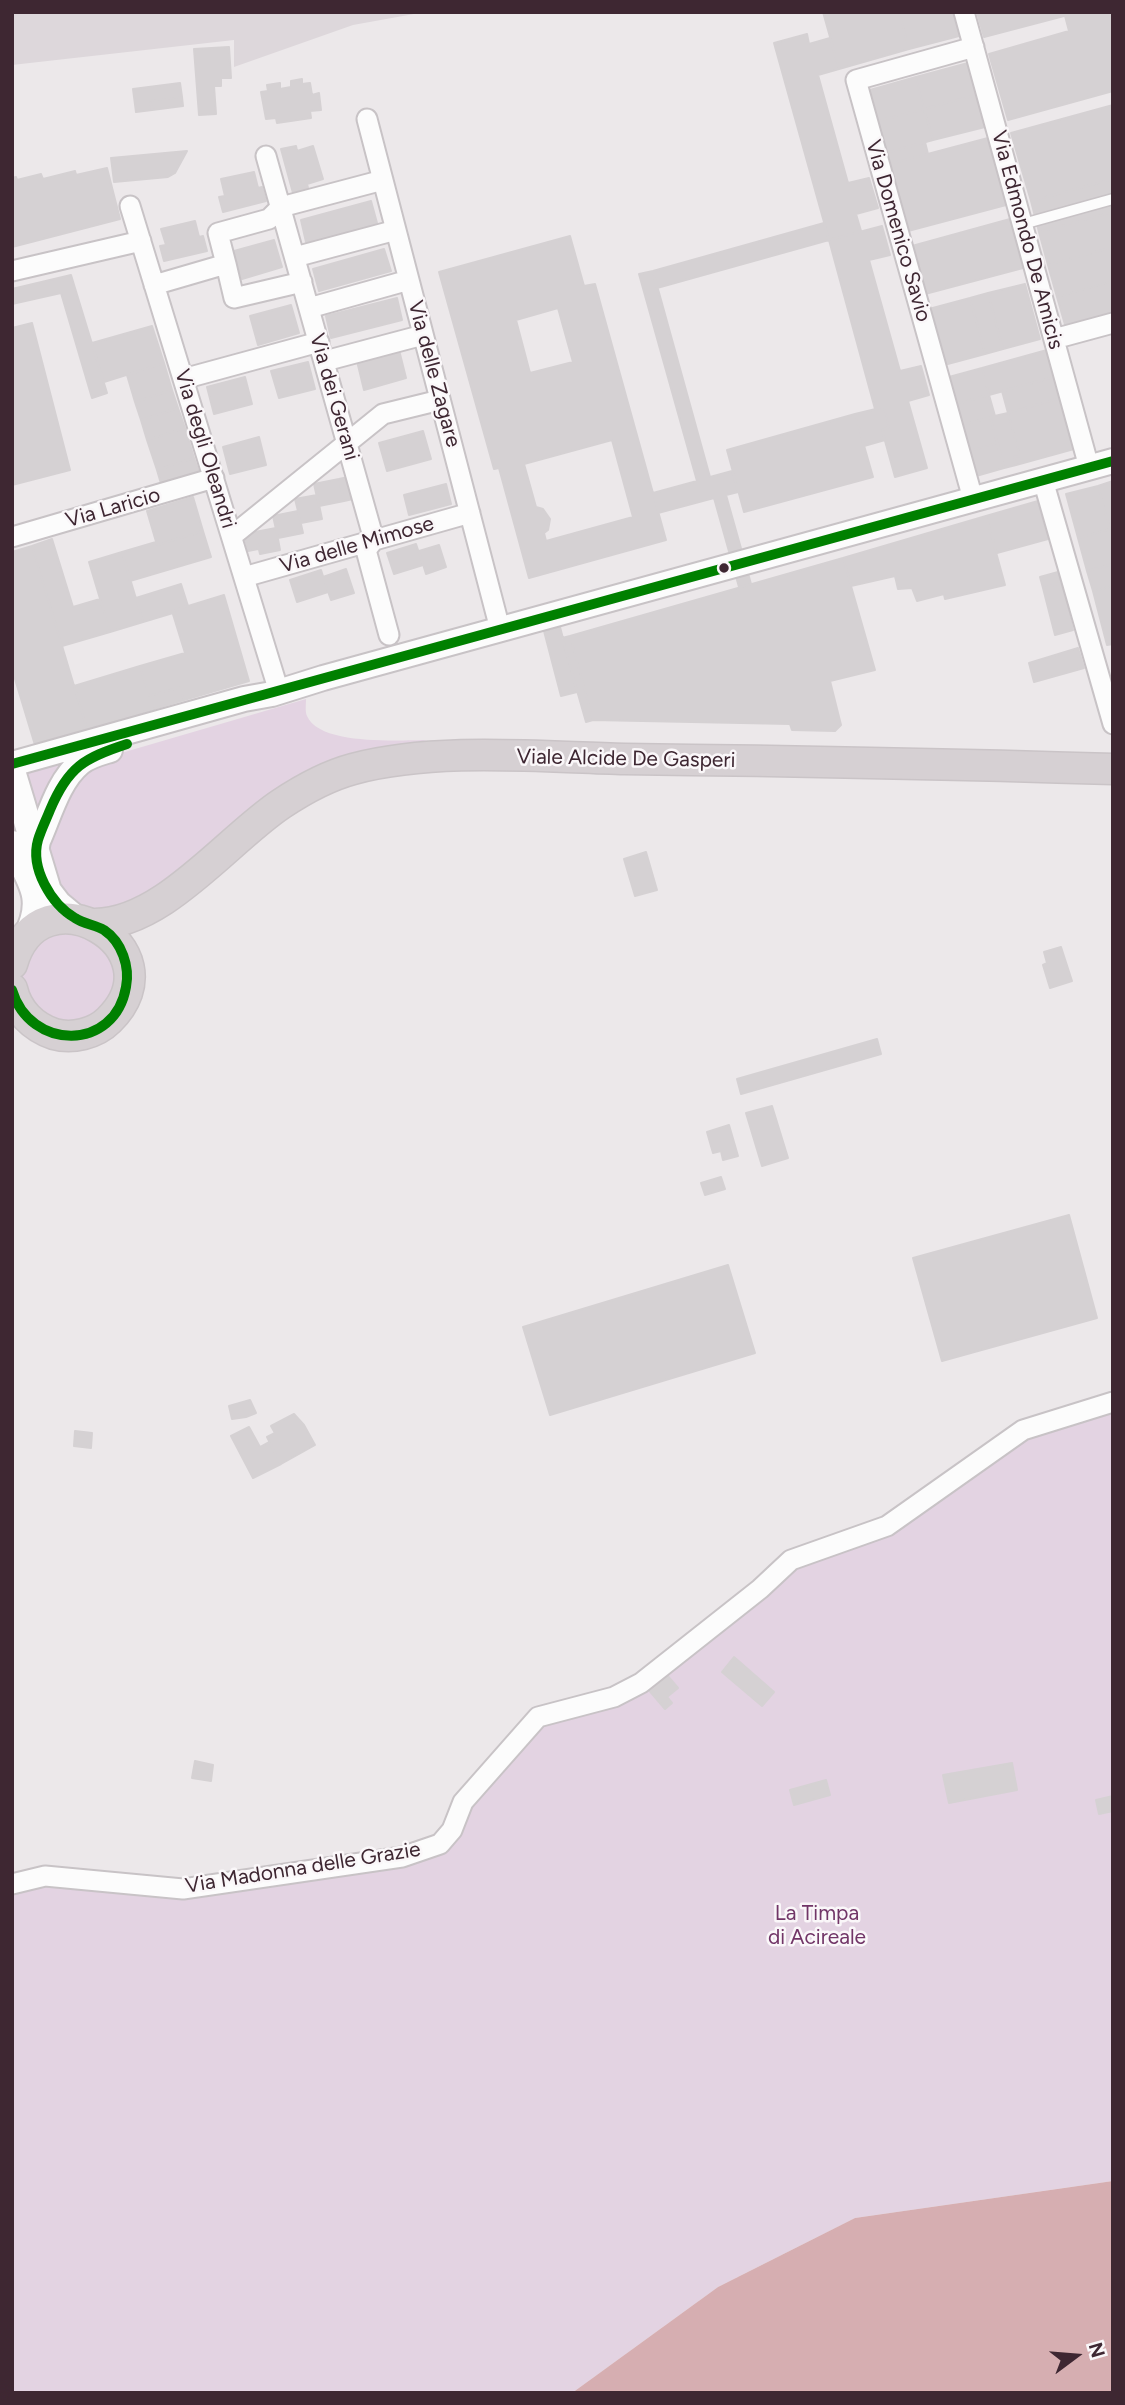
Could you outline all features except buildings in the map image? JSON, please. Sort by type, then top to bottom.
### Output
[{"type":"main road","name":"Viale Alcide De Gasperi","points":[[178,888],[280,805],[323,780],[388,761],[473,757],[861,762],[1113,769]]},
{"type":"main road","points":[[12,771],[18,846],[32,880],[37,901],[36,919],[12,964]]},
{"type":"main road","points":[[12,989],[20,1018],[42,1030],[66,1035],[91,1032],[105,1024],[117,1012],[128,981],[127,964],[110,934],[58,904],[18,846]]},
{"type":"main road","points":[[27,936],[41,925],[58,919],[110,924],[135,917],[178,888]]},
{"type":"main road","points":[[127,964],[143,928],[178,888]]},
{"type":"street","name":"Via Edmondo De Amicis","points":[[964,12],[1054,339],[1101,464]]},
{"type":"street","name":"Via Domenico Savio","points":[[973,499],[856,80],[974,47]]},
{"type":"street","name":"Via delle Zagare","points":[[367,119],[500,629]]},
{"type":"street","name":"Via dei Gerani","points":[[266,156],[374,540],[366,550],[389,635]]},
{"type":"street","points":[[302,282],[234,298],[218,233],[269,219],[281,207],[383,180]]},
{"type":"street","name":"Via degli Oleandri","points":[[130,206],[232,536],[275,693]]},
{"type":"street","points":[[295,257],[396,230]]},
{"type":"street","points":[[12,271],[141,241]]},
{"type":"street","points":[[154,285],[226,264]]},
{"type":"street","points":[[309,307],[409,280]]},
{"type":"street","points":[[1054,339],[1113,323]]},
{"type":"street","points":[[183,379],[424,335]]},
{"type":"street","points":[[232,536],[383,414],[440,400]]},
{"type":"street","points":[[12,764],[1101,464]]},
{"type":"street","name":"Via Laricio","points":[[12,537],[214,478]]},
{"type":"street","points":[[1043,480],[1108,687],[1113,724]]},
{"type":"street","name":"Via delle Mimose","points":[[244,577],[470,513]]},
{"type":"street","points":[[18,846],[38,841],[64,783],[81,763],[117,747],[241,711],[275,693]]},
{"type":"street","name":"Via Madonna delle Grazie","points":[[12,1884],[45,1876],[183,1889],[402,1857],[440,1844],[452,1830],[463,1802],[538,1717],[614,1697],[641,1683],[760,1590],[791,1560],[887,1526],[1023,1430],[1113,1402]]},
{"type":"lane","points":[[1023,224],[1113,199]]},
{"type":"shaded area","points":[[12,12],[425,12],[353,25],[234,67],[234,40],[12,65]]},
{"type":"shaded area","points":[[1113,2181],[1113,2393],[572,2393],[718,2287],[855,2218]]},
{"type":"green space","points":[[306,699],[307,716],[315,726],[327,732],[362,739],[428,740],[381,749],[131,911],[88,911],[70,901],[55,882],[46,846],[79,776],[111,756]]},
{"type":"green space","points":[[69,758],[36,825],[19,773]]},
{"type":"green space","points":[[60,930],[93,936],[115,961],[116,993],[85,1026],[40,1020],[22,984],[21,966],[30,948]]},
{"type":"green space","name":"La Timpa di Acireale","points":[[1113,1406],[1113,2181],[855,2218],[718,2287],[572,2393],[12,2393],[12,1894],[47,1886],[186,1897],[457,1835],[480,1794],[544,1725],[620,1705],[794,1565],[880,1535],[1025,1438]]},
{"type":"transit line","points":[[12,764],[1113,461]]},
{"type":"transit line","points":[[12,990],[22,1010],[36,1024],[53,1033],[72,1036],[90,1033],[106,1023],[119,1008],[127,979],[126,963],[120,948],[104,930],[78,920],[58,904],[44,884],[36,851],[50,810],[71,774],[99,754],[127,744]]}]
